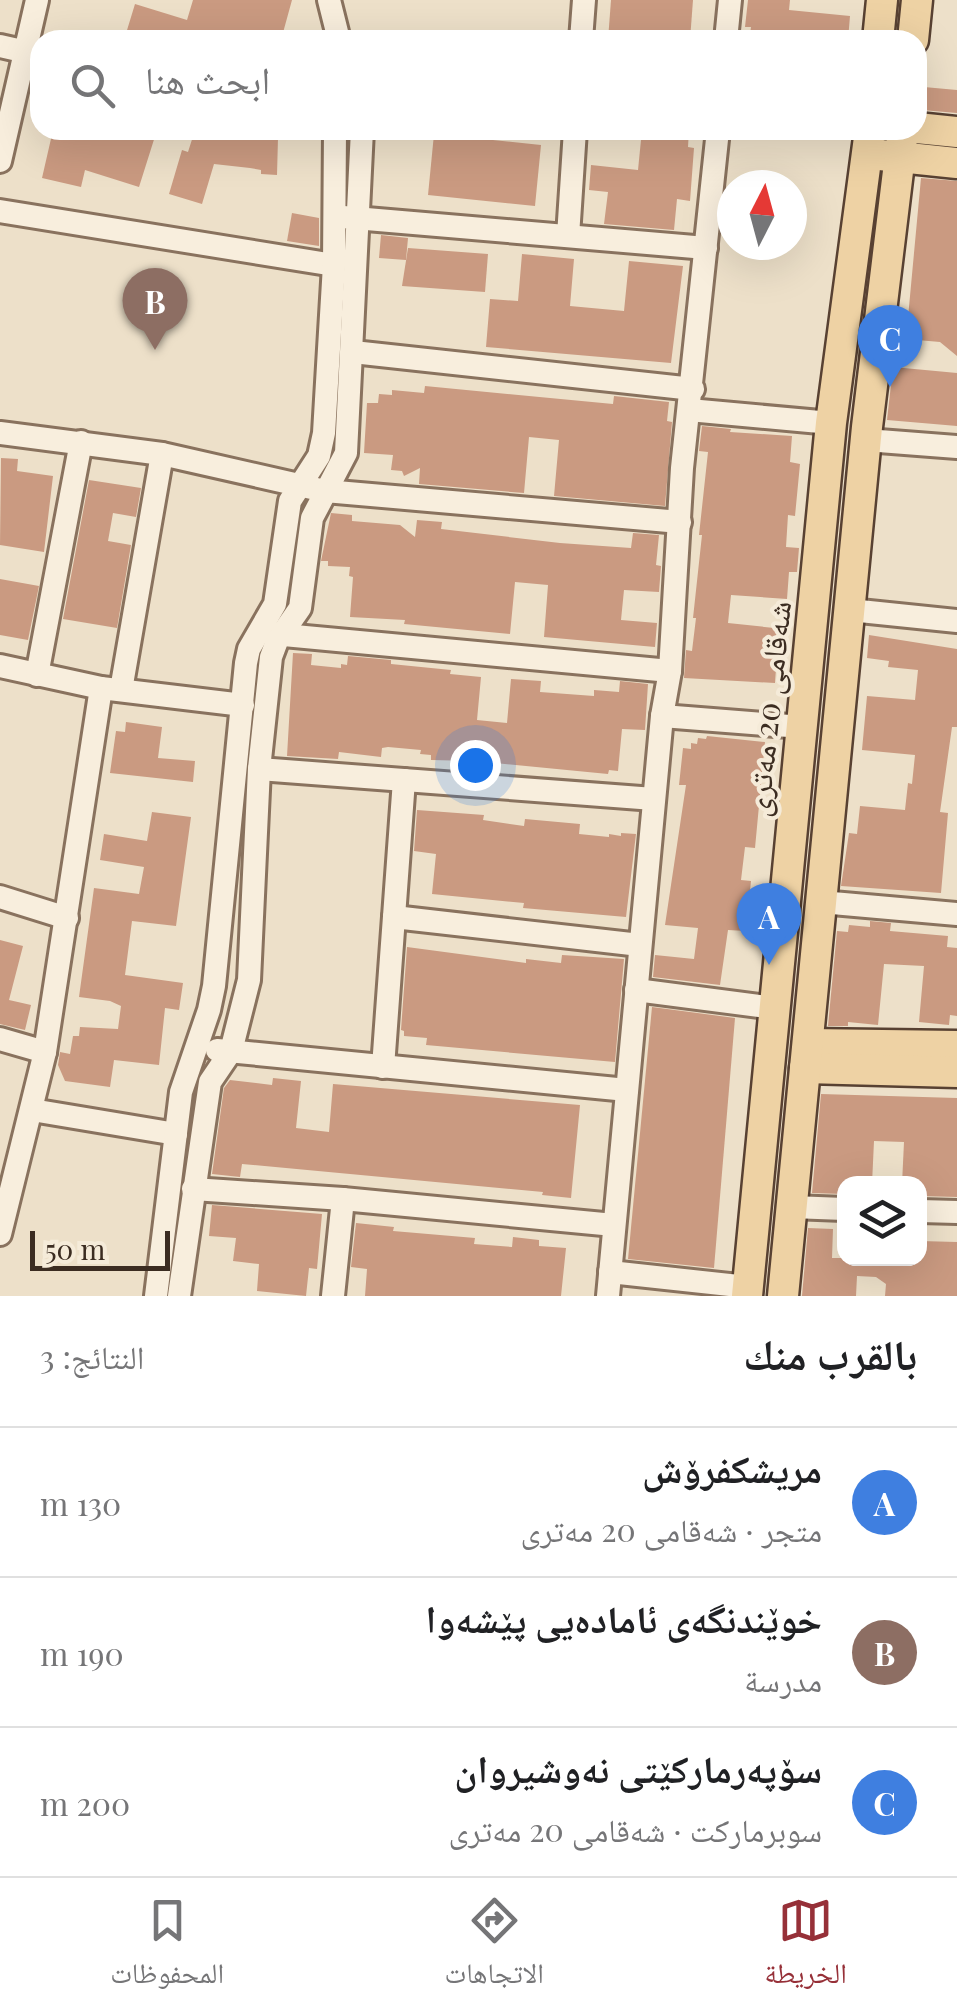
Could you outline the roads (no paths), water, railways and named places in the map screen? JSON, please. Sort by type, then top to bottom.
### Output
[{"type":"main road","points":[[879,30],[882,0]]},
{"type":"main road","points":[[914,30],[917,0]]},
{"type":"main road","points":[[927,129],[957,132]]},
{"type":"main road","points":[[869,142],[902,144],[957,163]]},
{"type":"main road","name":"شەقامی 20 مەتری","points":[[747,1291],[832,423],[869,142]]},
{"type":"main road","points":[[784,1296],[866,440],[902,144]]},
{"type":"main road","points":[[791,845],[826,848]]},
{"type":"main road","points":[[806,1056],[957,1046]]},
{"type":"main road","points":[[806,1056],[957,1072]]},
{"type":"main road","points":[[762,1148],[797,1151]]},
{"type":"street","points":[[34,30],[36,0]]},
{"type":"street","points":[[330,0],[337,30]]},
{"type":"street","points":[[582,30],[584,0]]},
{"type":"street","points":[[727,30],[730,0]]},
{"type":"street","points":[[0,46],[30,53]]},
{"type":"street","points":[[0,161],[30,60]]},
{"type":"street","points":[[156,1296],[184,1082],[214,986],[249,648],[300,608],[310,527],[346,453],[353,352],[346,218],[336,140]]},
{"type":"street","points":[[179,1296],[210,1082],[230,1051],[249,980],[259,769],[271,634],[290,501],[322,449],[334,265],[360,140]]},
{"type":"street","points":[[568,236],[574,140]]},
{"type":"street","points":[[608,1296],[662,716],[670,671],[680,522],[717,140]]},
{"type":"street","points":[[0,211],[334,265]]},
{"type":"street","points":[[346,218],[706,248]]},
{"type":"street","points":[[353,352],[691,399],[832,423]]},
{"type":"street","points":[[0,432],[162,454],[325,491],[680,522]]},
{"type":"street","points":[[866,440],[957,447]]},
{"type":"street","points":[[37,675],[81,442]]},
{"type":"street","points":[[0,1234],[6,1186],[32,1110],[45,1052],[111,689],[162,454]]},
{"type":"street","points":[[850,610],[957,620]]},
{"type":"street","points":[[271,634],[670,671]]},
{"type":"street","points":[[0,666],[111,689],[243,705]]},
{"type":"street","points":[[662,716],[802,727]]},
{"type":"street","points":[[259,769],[654,799]]},
{"type":"street","points":[[383,1067],[404,780]]},
{"type":"street","points":[[0,897],[67,918]]},
{"type":"street","points":[[821,902],[957,914]]},
{"type":"street","points":[[394,917],[640,945]]},
{"type":"street","points":[[636,990],[775,1008]]},
{"type":"street","points":[[0,1039],[45,1052]]},
{"type":"street","points":[[196,1049],[627,1090]]},
{"type":"street","points":[[32,1110],[176,1134]]},
{"type":"street","points":[[192,1189],[614,1225]]},
{"type":"street","points":[[333,1296],[343,1199]]},
{"type":"street","points":[[792,1208],[837,1209]]},
{"type":"street","points":[[927,1211],[957,1212]]},
{"type":"street","points":[[610,1272],[747,1291]]},
{"type":"place","name":"خوێندنگەی ئامادەیی پێشەوا","points":[[155,350]]},
{"type":"place","name":"سۆپەرمارکێتی نەوشیروان","points":[[890,387]]},
{"type":"place","name":"مریشکفرۆش","points":[[769,965]]}]
